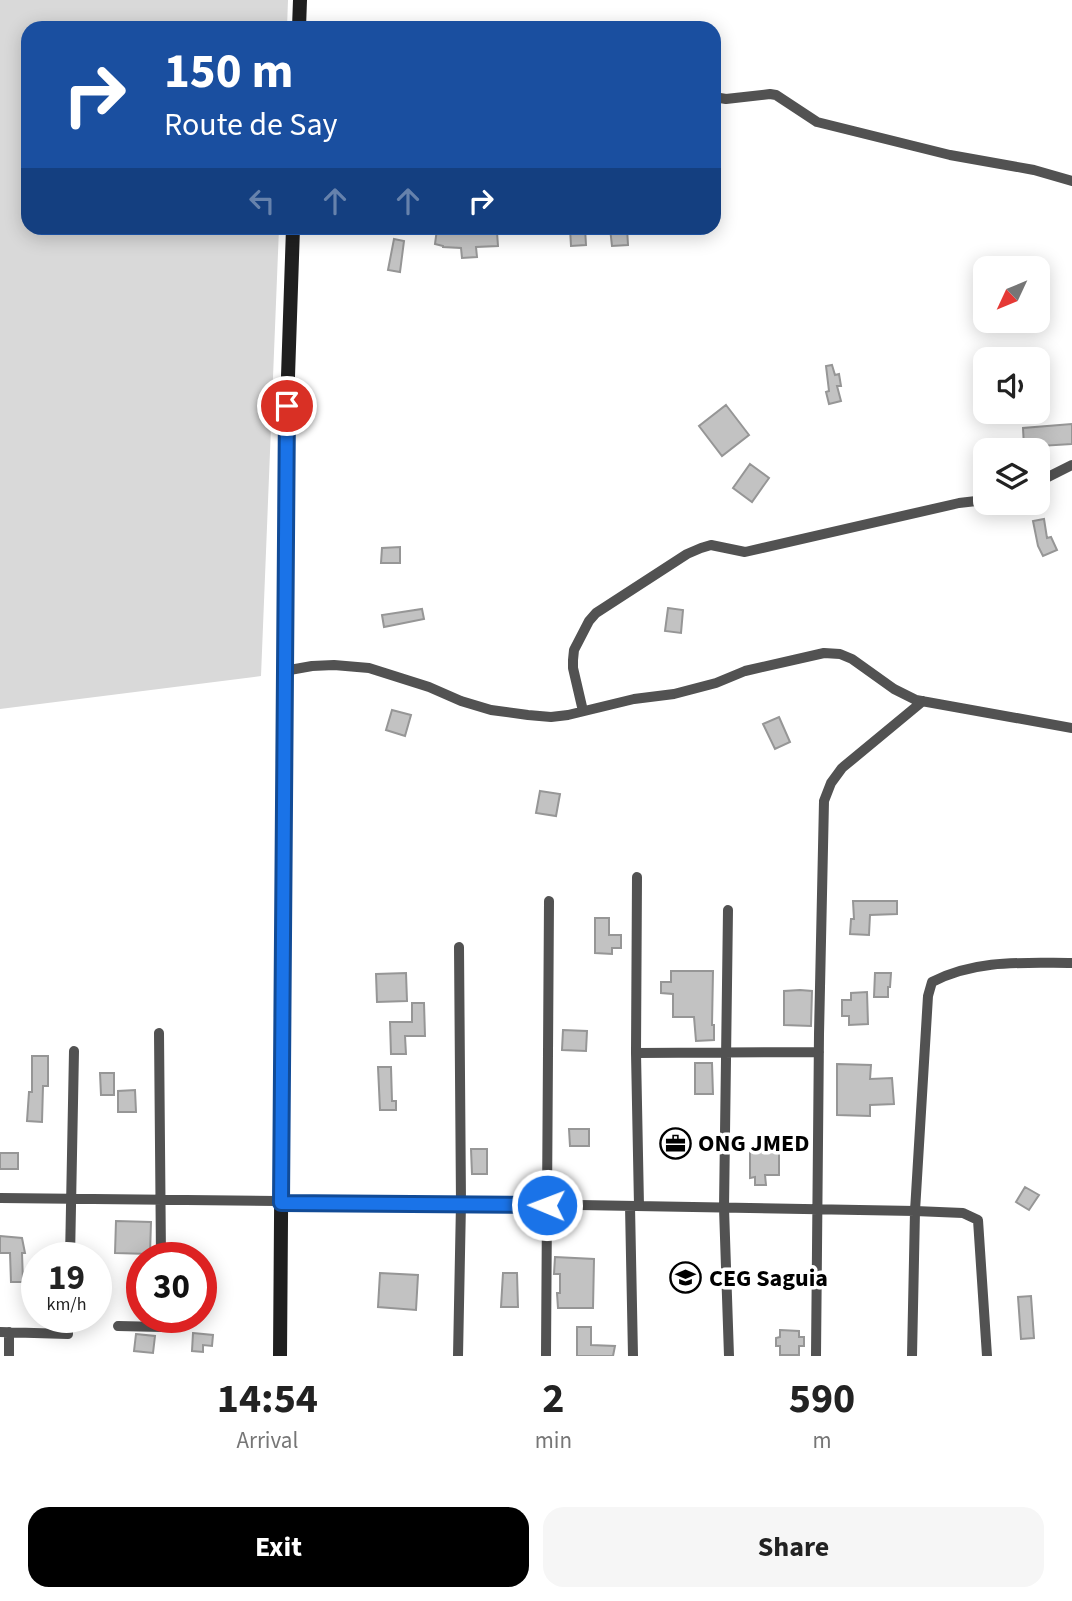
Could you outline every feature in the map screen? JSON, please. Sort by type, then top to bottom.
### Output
[{"type":"main road","points":[[299,21],[300,0]]},
{"type":"main road","points":[[280,1356],[287,406],[293,235]]},
{"type":"street","points":[[721,98],[776,95],[817,122],[950,155],[1034,170],[1072,181]]},
{"type":"street","points":[[1050,476],[1072,465]]},
{"type":"street","points":[[583,711],[573,660],[589,621],[596,613],[687,554],[711,545],[745,552],[973,501]]},
{"type":"street","points":[[284,671],[334,665],[369,668],[429,687],[461,701],[491,709],[551,717],[634,699],[674,694],[716,683],[745,671],[824,653],[840,654],[916,700],[1072,728]]},
{"type":"street","points":[[816,1356],[824,802],[831,783],[842,768],[923,701]]},
{"type":"street","points":[[633,1356],[637,877]]},
{"type":"street","points":[[546,1356],[549,901]]},
{"type":"street","points":[[728,910],[724,1208],[729,1356]]},
{"type":"street","points":[[458,1356],[461,1203],[459,947]]},
{"type":"street","points":[[912,1356],[915,1211],[928,996],[932,982],[946,974],[994,963],[1072,963]]},
{"type":"street","points":[[159,1033],[161,1242]]},
{"type":"street","points":[[70,1242],[74,1051]]},
{"type":"street","points":[[636,1053],[819,1052]]},
{"type":"street","points":[[0,1198],[461,1203],[963,1213],[978,1220],[987,1356]]},
{"type":"street","points":[[118,1326],[126,1326]]},
{"type":"street","points":[[4,1332],[9,1356]]},
{"type":"street","points":[[36,1333],[68,1333]]},
{"type":"shaded area","points":[[0,0],[288,0],[287,21],[21,21],[21,235],[279,235],[261,676],[0,709]]},
{"type":"building","points":[[436,235],[497,235],[498,246],[476,247],[477,257],[462,258],[461,248],[435,244]]},
{"type":"building","points":[[570,235],[585,235],[586,245],[571,246]]},
{"type":"building","points":[[611,235],[627,235],[628,245],[612,246]]},
{"type":"building","points":[[394,239],[404,241],[400,272],[388,270]]},
{"type":"building","points":[[832,365],[835,375],[839,374],[841,386],[837,386],[841,401],[829,404],[826,366]]},
{"type":"building","points":[[726,405],[749,435],[722,456],[699,426]]},
{"type":"building","points":[[1072,424],[1072,444],[1050,445],[1050,438],[1024,438],[1023,428]]},
{"type":"building","points":[[750,464],[769,478],[752,502],[733,488]]},
{"type":"building","points":[[1044,519],[1047,538],[1051,537],[1057,550],[1043,556],[1033,521]]},
{"type":"building","points":[[400,547],[400,563],[381,563],[382,548]]},
{"type":"building","points":[[668,608],[683,610],[681,633],[665,631]]},
{"type":"building","points":[[422,609],[424,619],[384,627],[382,615]]},
{"type":"building","points":[[392,710],[411,715],[405,736],[386,730]]},
{"type":"building","points":[[779,717],[790,742],[775,749],[763,724]]},
{"type":"building","points":[[540,791],[560,794],[556,816],[536,813]]},
{"type":"building","points":[[853,901],[897,901],[897,914],[870,915],[869,935],[850,934],[851,919],[854,919]]},
{"type":"building","points":[[595,918],[609,918],[609,935],[621,935],[621,948],[612,948],[612,954],[595,953]]},
{"type":"building","points":[[671,971],[713,971],[714,1040],[696,1041],[694,1017],[673,1017],[673,994],[661,993],[661,982],[671,982]]},
{"type":"building","points":[[406,973],[407,1001],[377,1002],[376,974]]},
{"type":"building","points":[[875,973],[891,973],[888,997],[874,997]]},
{"type":"building","points":[[784,991],[812,991],[811,1026],[784,1025]]},
{"type":"building","points":[[867,992],[868,1024],[849,1025],[849,1016],[842,1016],[842,1000],[851,1000],[851,993]]},
{"type":"building","points":[[412,1003],[424,1003],[425,1036],[405,1036],[406,1054],[391,1054],[390,1022],[412,1022]]},
{"type":"building","points":[[563,1030],[587,1031],[586,1051],[562,1050]]},
{"type":"building","points":[[32,1056],[48,1056],[48,1086],[43,1086],[42,1122],[27,1121],[29,1092],[32,1092]]},
{"type":"building","points":[[695,1063],[712,1063],[713,1094],[695,1094]]},
{"type":"building","points":[[837,1064],[871,1065],[870,1079],[892,1078],[894,1104],[870,1105],[870,1116],[837,1115]]},
{"type":"building","points":[[378,1067],[391,1067],[392,1101],[396,1101],[396,1110],[380,1110]]},
{"type":"building","points":[[100,1073],[114,1073],[114,1095],[101,1095]]},
{"type":"building","points":[[135,1090],[136,1112],[118,1112],[118,1091]]},
{"type":"building","points":[[569,1129],[589,1129],[589,1146],[570,1146]]},
{"type":"building","points":[[471,1149],[487,1149],[487,1174],[472,1174]]},
{"type":"building","points":[[767,1149],[779,1149],[779,1175],[765,1175],[766,1185],[755,1185],[755,1177],[750,1178],[750,1151],[767,1152]]},
{"type":"building","points":[[0,1153],[18,1153],[18,1169],[0,1169]]},
{"type":"building","points":[[1025,1187],[1039,1195],[1029,1210],[1016,1202]]},
{"type":"building","points":[[116,1221],[151,1222],[150,1242],[126,1242],[126,1253],[115,1253]]},
{"type":"building","points":[[0,1236],[22,1238],[21,1282],[11,1282],[10,1253],[0,1253]]},
{"type":"building","points":[[555,1257],[594,1259],[593,1308],[558,1308],[560,1274],[554,1274]]},
{"type":"building","points":[[380,1273],[418,1275],[416,1310],[378,1307]]},
{"type":"building","points":[[503,1273],[517,1273],[518,1307],[501,1307]]},
{"type":"building","points":[[1031,1296],[1034,1338],[1021,1339],[1018,1297]]},
{"type":"building","points":[[577,1327],[591,1327],[591,1345],[615,1346],[613,1356],[577,1356]]},
{"type":"building","points":[[780,1330],[799,1331],[799,1337],[804,1337],[804,1346],[799,1346],[799,1355],[780,1355],[776,1338],[780,1337]]},
{"type":"building","points":[[193,1333],[213,1335],[212,1346],[203,1345],[203,1352],[192,1351]]},
{"type":"building","points":[[136,1334],[155,1336],[153,1353],[134,1351]]},
{"type":"place","name":"ONG JMED","points":[[675,1143]]},
{"type":"place","name":"CEG Saguia","points":[[686,1278]]},
{"type":"route","points":[[287,406],[281,1203],[547,1205]]}]
